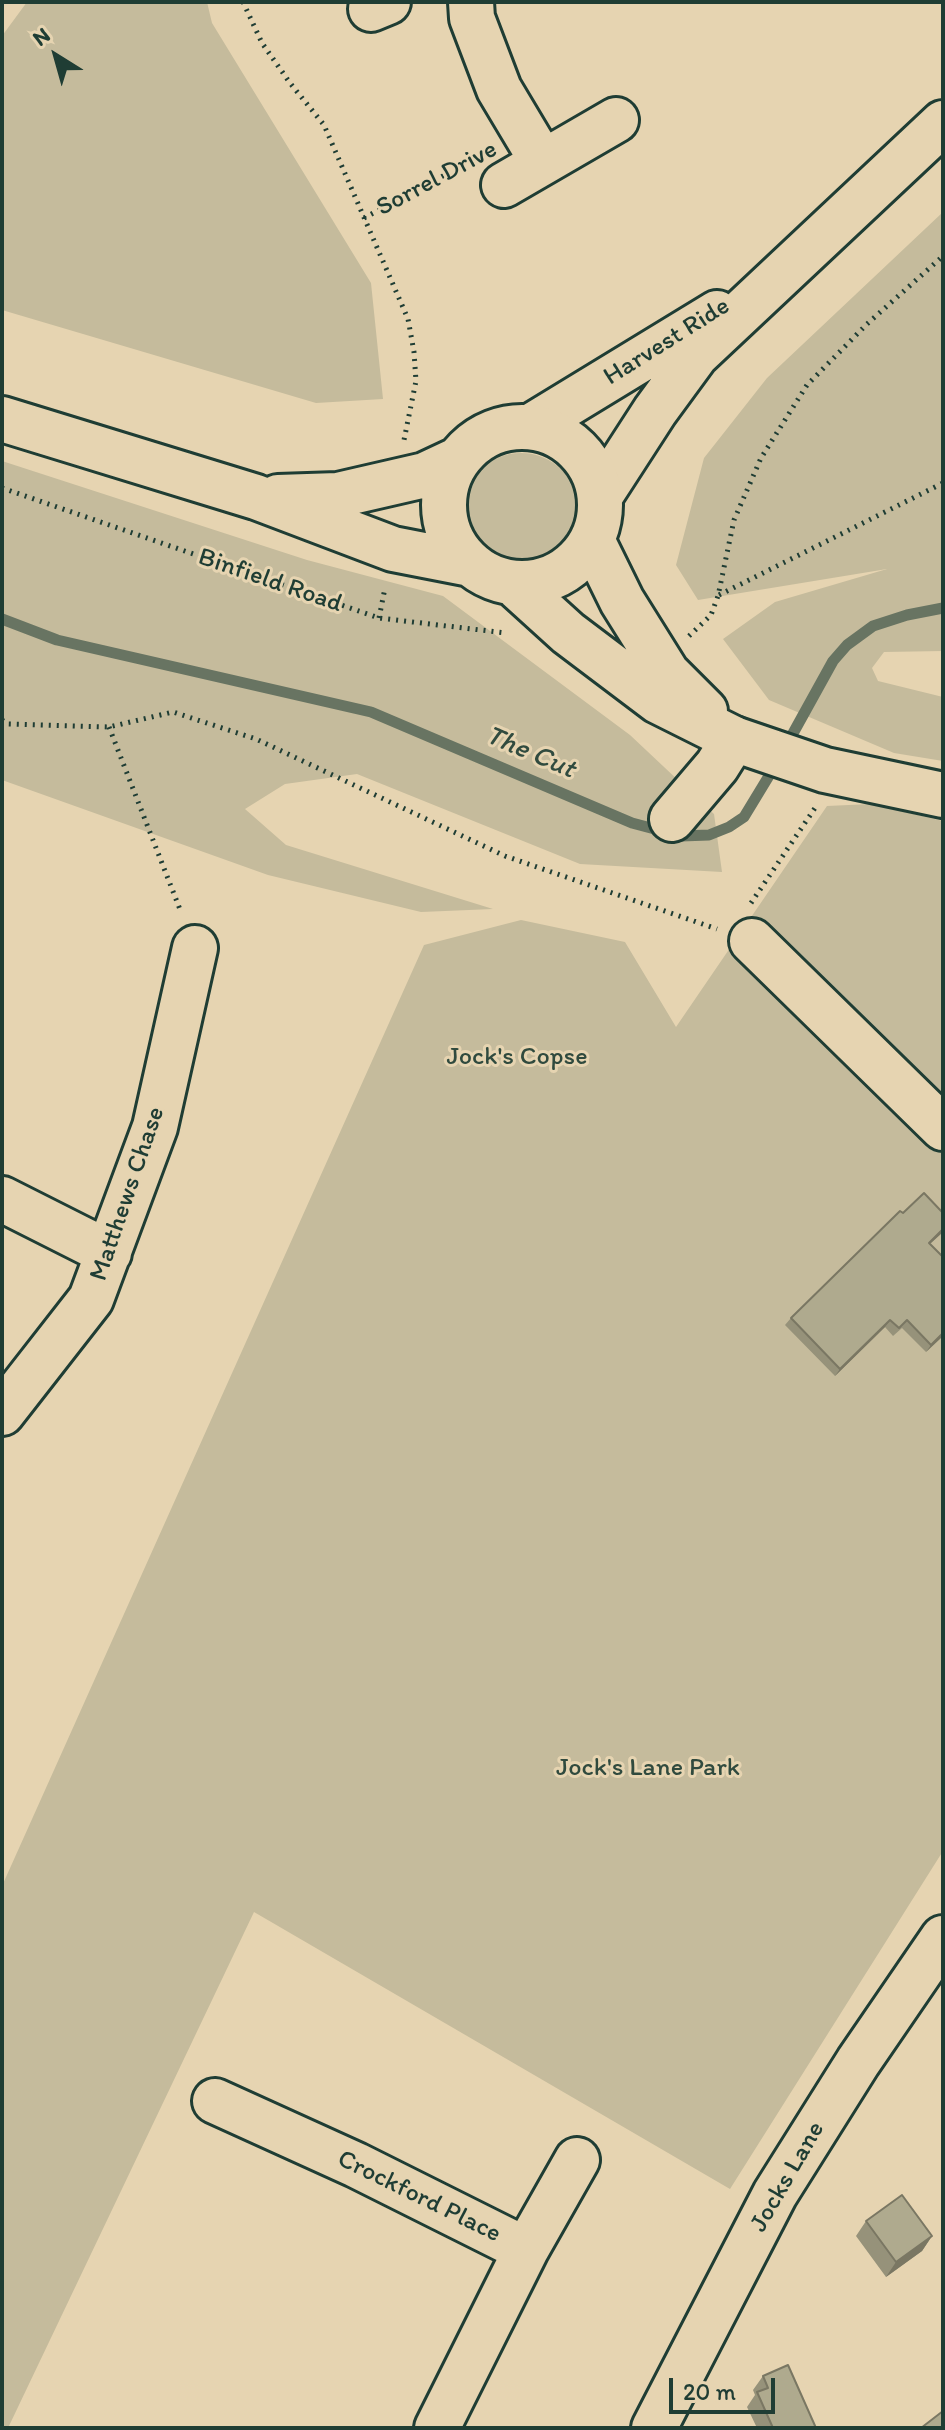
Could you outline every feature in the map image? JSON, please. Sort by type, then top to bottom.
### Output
[{"type":"street","name":"Sorrel Drive","points":[[471,2],[472,18],[499,89],[542,161]]},
{"type":"street","name":"Sorrel Drive","points":[[493,170],[542,161],[616,120]]},
{"type":"street","name":"Harvest Ride","points":[[600,496],[696,355],[943,123]]},
{"type":"street","name":"Harvest Ride","points":[[530,427],[706,321],[801,254]]},
{"type":"street","points":[[2,419],[256,497],[393,549],[470,564]]},
{"type":"street","points":[[530,427],[556,434],[577,449],[593,471],[600,496],[600,519],[592,540],[579,560],[560,574],[538,583],[514,584],[498,581],[470,564],[455,547],[446,526],[443,503],[447,481],[457,460],[471,445],[489,434],[509,428],[530,427]]},
{"type":"street","points":[[256,497],[338,495],[425,475],[457,460]]},
{"type":"street","points":[[592,540],[622,601],[667,673],[734,739]]},
{"type":"street","points":[[514,584],[568,633],[658,701],[734,739],[830,771],[943,795]]},
{"type":"street","points":[[672,819],[717,766],[734,739]]},
{"type":"street","points":[[752,941],[943,1128]]},
{"type":"street","name":"Matthews Chase","points":[[2,1413],[91,1299],[155,1127],[195,948]]},
{"type":"street","points":[[2,1199],[109,1253]]},
{"type":"street","name":"Jocks Lane","points":[[654,2428],[775,2194],[858,2062],[943,1938]]},
{"type":"street","name":"Crockford Place","points":[[215,2101],[526,2250],[437,2428]]},
{"type":"street","points":[[526,2250],[577,2160]]},
{"type":"path","points":[[243,2],[262,43],[324,125],[408,319],[416,381],[402,447]]},
{"type":"path","name":"Sorrel Drive","points":[[364,218],[493,170]]},
{"type":"path","points":[[688,637],[711,615],[734,520],[761,458],[807,385],[867,324],[943,256]]},
{"type":"path","points":[[718,596],[943,483]]},
{"type":"path","name":"Binfield Road","points":[[2,488],[379,618],[512,634]]},
{"type":"path","points":[[379,618],[387,575]]},
{"type":"path","points":[[2,720],[8,724],[109,727],[173,712],[256,739],[505,856],[752,941]]},
{"type":"path","points":[[109,727],[195,948]]},
{"type":"path","points":[[752,941],[745,912],[820,800],[830,771]]},
{"type":"green space","points":[[27,2],[207,2],[212,23],[371,283],[383,399],[316,403],[2,310],[2,36]]},
{"type":"green space","points":[[943,212],[943,651],[884,652],[872,668],[878,681],[943,697],[943,761],[894,753],[769,700],[723,639],[775,602],[887,569],[698,600],[676,565],[704,458],[767,378]]},
{"type":"green space","points":[[521,453],[543,458],[562,470],[574,489],[579,511],[574,533],[562,552],[543,564],[521,569],[499,564],[480,552],[468,533],[463,511],[468,489],[480,470],[499,458]]},
{"type":"green space","points":[[2,461],[307,560],[443,596],[630,735],[714,814],[722,872],[580,864],[357,774],[285,784],[245,809],[286,845],[493,909],[421,912],[268,875],[2,780]]},
{"type":"green space","name":"Jock's Lane Park","points":[[871,804],[943,821],[943,1851],[730,2189],[254,1912],[8,2428],[2,2428],[2,1886],[424,945],[521,920],[625,942],[676,1027],[827,806]]},
{"type":"building","points":[[924,1193],[943,1213],[943,1229],[929,1243],[943,1257],[943,1333],[931,1345],[907,1320],[899,1328],[890,1320],[840,1369],[791,1318],[900,1211],[903,1213]]},
{"type":"building","points":[[902,2195],[932,2236],[896,2262],[866,2221]]},
{"type":"building","points":[[788,2365],[816,2428],[773,2428],[757,2392],[768,2388],[763,2376]]},
{"type":"building","points":[[943,2411],[943,2428],[921,2428]]},
{"type":"waterway","name":"The Cut","points":[[786,746],[833,661],[847,645],[873,626],[943,608]]},
{"type":"waterway","name":"The Cut","points":[[2,619],[57,640],[371,712],[632,823],[681,836],[709,835],[744,817],[778,761]]},
{"type":"park label","name":"Jock's Copse","points":[[517,1057]]}]
